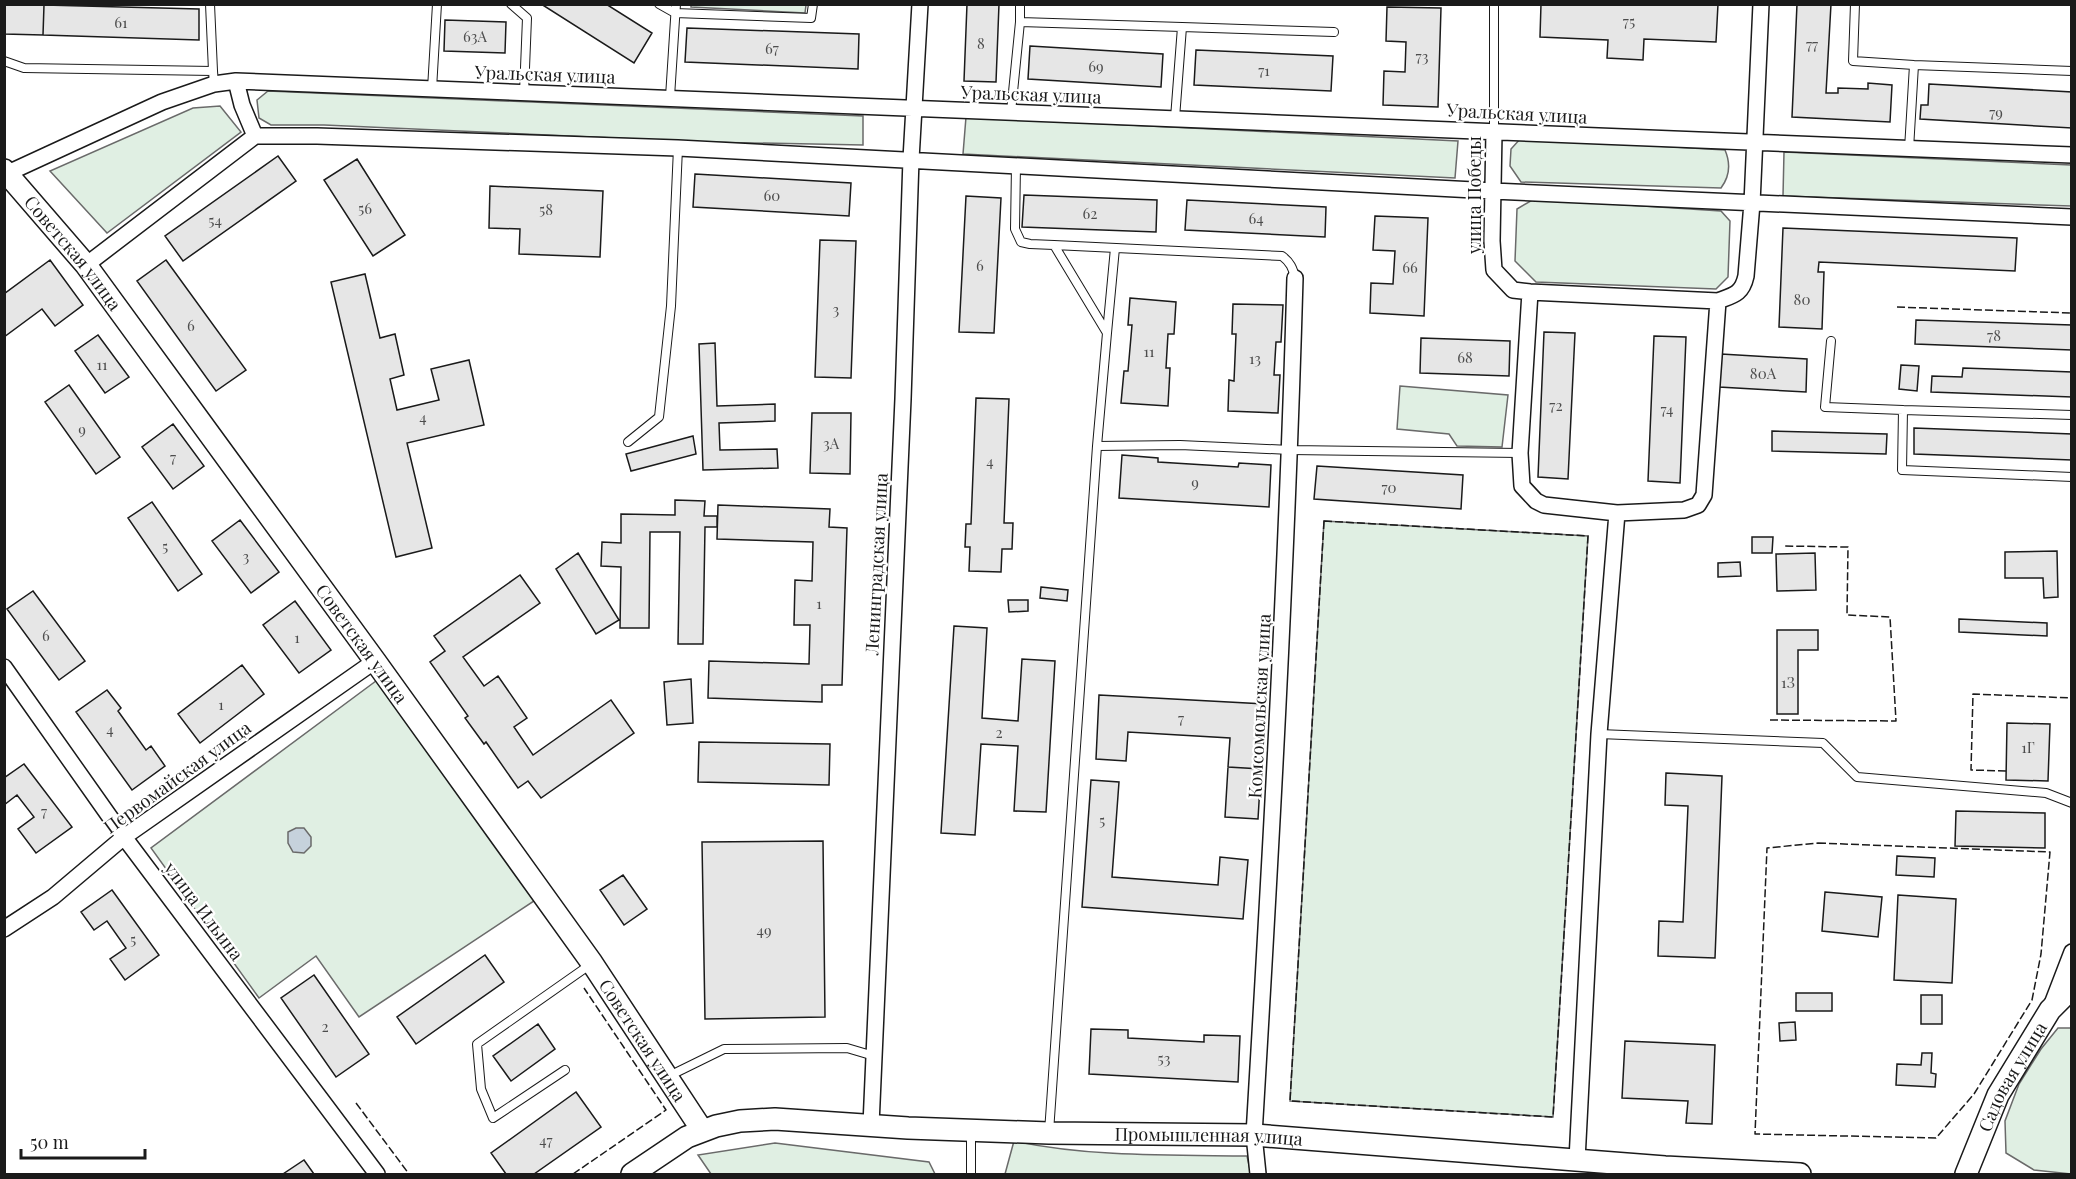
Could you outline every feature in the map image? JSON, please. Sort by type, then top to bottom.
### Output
[{"type":"street","name":"Ленинградская улица","points":[[871,1125],[903,399],[913,110],[920,4]]},
{"type":"street","points":[[1718,301],[1704,495],[1698,505],[1684,510],[1617,513],[1544,505],[1536,501],[1522,486],[1520,453],[1530,292],[1718,301],[1735,295],[1743,287],[1752,203],[1761,4]]},
{"type":"street","name":"Уральская улица","points":[[6,172],[214,77],[236,81],[913,110],[1175,118],[2072,155]]},
{"type":"street","points":[[236,81],[242,105],[255,136]]},
{"type":"street","name":"улица Победы","points":[[1494,132],[1492,241],[1494,270],[1513,290],[1530,292]]},
{"type":"street","points":[[86,265],[255,136],[328,136],[678,148],[1493,191],[2072,217]]},
{"type":"street","name":"Советская улица","points":[[6,172],[86,265],[375,661],[592,963],[702,1131]]},
{"type":"street","name":"Комсомольская улица","points":[[1258,1174],[1254,1135],[1280,695],[1295,278]]},
{"type":"street","points":[[1577,1160],[1599,734],[1617,513]]},
{"type":"street","name":"Первомайская улица","points":[[4,929],[53,897],[124,837],[375,661]]},
{"type":"street","name":"улица Ильина","points":[[4,667],[124,837],[377,1174]]},
{"type":"street","points":[[2050,1010],[2072,952]]},
{"type":"street","name":"Садовая улица","points":[[1966,1174],[1998,1095],[2050,1010],[2072,988]]},
{"type":"street","name":"Промышленная улица","points":[[632,1174],[687,1137],[702,1131],[740,1121],[775,1119],[1049,1134],[1254,1135],[1577,1160],[1664,1171],[1800,1174]]},
{"type":"lane","points":[[4,61],[24,68],[214,77],[210,4]]},
{"type":"lane","points":[[432,89],[437,4]]},
{"type":"lane","points":[[511,4],[528,18],[524,93]]},
{"type":"lane","points":[[659,4],[675,9],[812,18],[813,4]]},
{"type":"lane","points":[[1011,112],[1020,4]]},
{"type":"lane","name":"улица Победы","points":[[1494,4],[1494,132]]},
{"type":"lane","points":[[1855,4],[1853,61],[2072,71]]},
{"type":"lane","points":[[670,98],[675,9]]},
{"type":"lane","points":[[1020,22],[1334,32]]},
{"type":"lane","points":[[1175,118],[1182,27]]},
{"type":"lane","points":[[1909,149],[1914,65]]},
{"type":"lane","points":[[628,442],[659,417],[671,306],[678,148]]},
{"type":"lane","points":[[1016,165],[1015,229],[1021,242],[1282,256],[1293,268],[1295,278]]},
{"type":"lane","points":[[1054,245],[1107,333]]},
{"type":"lane","points":[[1049,1134],[1097,446],[1115,248]]},
{"type":"lane","points":[[1831,341],[1825,407],[2072,415]]},
{"type":"lane","points":[[1903,410],[1902,470],[2072,477]]},
{"type":"lane","points":[[1097,446],[1180,445],[1290,450],[1520,453]]},
{"type":"lane","points":[[1599,734],[1822,743],[1857,777],[2046,793],[2072,803]]},
{"type":"lane","points":[[565,1071],[493,1118],[481,1089],[477,1044],[592,963]]},
{"type":"lane","points":[[667,1077],[724,1049],[847,1048],[874,1056]]},
{"type":"lane","points":[[971,1130],[971,1174]]},
{"type":"green space","points":[[691,5],[806,5],[805,13],[691,7]]},
{"type":"green space","points":[[268,91],[863,116],[863,145],[704,142],[324,125],[271,125],[259,118],[257,100]]},
{"type":"green space","points":[[220,106],[241,132],[107,233],[50,171],[193,108]]},
{"type":"green space","points":[[966,117],[1458,141],[1455,178],[963,154]]},
{"type":"green space","points":[[1521,138],[1725,150],[1729,170],[1721,188],[1521,182],[1510,166],[1511,149]]},
{"type":"green space","points":[[1784,152],[2071,165],[2071,206],[1783,196]]},
{"type":"green space","points":[[1534,199],[1721,211],[1730,221],[1728,277],[1716,289],[1536,282],[1515,261],[1517,209]]},
{"type":"green space","points":[[1400,386],[1508,395],[1502,447],[1457,446],[1449,434],[1397,429]]},
{"type":"green space","points":[[1324,521],[1588,536],[1553,1117],[1290,1101]]},
{"type":"green space","points":[[380,678],[537,899],[359,1017],[316,956],[259,998],[151,848]]},
{"type":"green space","points":[[2058,1028],[2071,1028],[2071,1174],[2034,1170],[2006,1153],[2005,1121],[2019,1084],[2041,1049]]},
{"type":"green space","points":[[1014,1141],[1101,1153],[1247,1156],[1251,1174],[1005,1174]]},
{"type":"green space","points":[[775,1143],[929,1162],[935,1174],[711,1174],[698,1155]]},
{"type":"shaded area","points":[[296,828],[304,828],[311,837],[311,846],[304,853],[293,852],[288,843],[288,832]]},
{"type":"building","points":[[4,4],[44,5],[43,35],[4,34]]},
{"type":"building","points":[[541,4],[606,4],[652,33],[634,63]]},
{"type":"building","points":[[967,4],[999,4],[996,82],[964,81]]},
{"type":"building","points":[[1541,4],[1718,4],[1716,42],[1644,39],[1643,60],[1607,58],[1608,40],[1540,37]]},
{"type":"building","points":[[1797,4],[1831,4],[1826,93],[1838,93],[1838,88],[1868,89],[1868,83],[1892,85],[1890,122],[1792,117]]},
{"type":"building","points":[[44,5],[199,9],[199,40],[43,35]]},
{"type":"building","points":[[1387,7],[1441,8],[1438,107],[1383,105],[1384,71],[1405,72],[1406,42],[1386,41]]},
{"type":"building","points":[[445,20],[506,22],[505,53],[444,51]]},
{"type":"building","points":[[687,28],[859,34],[858,69],[685,62]]},
{"type":"building","points":[[1030,46],[1163,54],[1161,87],[1028,79]]},
{"type":"building","points":[[1196,50],[1333,56],[1331,91],[1194,85]]},
{"type":"building","points":[[1929,84],[2072,92],[2072,128],[1920,119],[1921,105],[1928,105]]},
{"type":"building","points":[[278,156],[296,181],[183,261],[165,236]]},
{"type":"building","points":[[357,159],[405,235],[373,256],[324,180]]},
{"type":"building","points":[[695,174],[851,183],[849,216],[693,207]]},
{"type":"building","points":[[490,186],[603,191],[600,257],[519,254],[520,229],[489,228]]},
{"type":"building","points":[[1024,195],[1157,200],[1156,232],[1022,227]]},
{"type":"building","points":[[966,196],[1001,198],[994,333],[959,332]]},
{"type":"building","points":[[1187,200],[1326,207],[1325,237],[1185,230]]},
{"type":"building","points":[[1375,216],[1428,218],[1424,316],[1370,313],[1371,283],[1393,284],[1395,251],[1373,250]]},
{"type":"building","points":[[1783,228],[2017,238],[2015,271],[1819,262],[1818,272],[1824,272],[1822,329],[1779,327]]},
{"type":"building","points":[[820,240],[856,241],[851,378],[815,377]]},
{"type":"building","points":[[50,260],[83,305],[55,326],[42,309],[4,337],[4,294]]},
{"type":"building","points":[[166,260],[246,370],[216,391],[137,281]]},
{"type":"building","points":[[365,274],[380,338],[395,334],[404,375],[390,379],[397,410],[439,400],[431,369],[469,360],[484,425],[407,443],[432,548],[396,557],[331,282]]},
{"type":"building","points":[[1130,298],[1176,302],[1174,334],[1168,334],[1166,368],[1170,368],[1168,406],[1121,403],[1124,371],[1128,371],[1132,325],[1128,325]]},
{"type":"building","points":[[1233,304],[1283,305],[1281,342],[1276,342],[1274,375],[1280,375],[1278,413],[1228,411],[1229,380],[1234,381],[1236,334],[1232,334]]},
{"type":"building","points":[[1916,320],[2072,325],[2072,350],[1915,344]]},
{"type":"building","points":[[1544,332],[1575,333],[1568,479],[1538,477]]},
{"type":"building","points":[[98,335],[129,377],[105,393],[75,351]]},
{"type":"building","points":[[1654,336],[1686,337],[1680,483],[1648,481]]},
{"type":"building","points":[[1421,338],[1510,341],[1509,376],[1420,373]]},
{"type":"building","points":[[715,343],[717,406],[775,404],[775,421],[719,423],[720,450],[777,449],[778,468],[703,470],[699,344]]},
{"type":"building","points":[[1721,354],[1807,359],[1806,392],[1719,387]]},
{"type":"building","points":[[1901,365],[1919,366],[1917,391],[1899,389]]},
{"type":"building","points":[[1963,368],[2072,372],[2072,397],[1931,392],[1932,376],[1962,377]]},
{"type":"building","points":[[69,385],[120,457],[96,474],[45,402]]},
{"type":"building","points":[[976,398],[1009,399],[1004,523],[1013,523],[1012,549],[1002,549],[1001,572],[969,571],[970,547],[965,547],[966,524],[971,524]]},
{"type":"building","points":[[812,413],[851,413],[850,474],[810,473]]},
{"type":"building","points":[[173,424],[204,466],[173,489],[142,447]]},
{"type":"building","points":[[1914,428],[2072,434],[2072,460],[1914,454]]},
{"type":"building","points":[[1772,431],[1887,434],[1886,454],[1772,451]]},
{"type":"building","points":[[693,436],[696,454],[631,471],[626,454]]},
{"type":"building","points":[[1122,455],[1158,458],[1158,462],[1238,467],[1239,463],[1271,465],[1269,507],[1119,498]]},
{"type":"building","points":[[1317,466],[1463,475],[1461,509],[1314,499]]},
{"type":"building","points":[[675,500],[705,501],[704,516],[717,516],[717,527],[705,527],[703,644],[678,644],[680,532],[650,532],[649,628],[620,628],[621,567],[601,566],[602,542],[621,543],[621,514],[675,515]]},
{"type":"building","points":[[152,502],[202,574],[178,591],[128,518]]},
{"type":"building","points":[[718,505],[830,509],[829,527],[847,528],[842,685],[822,685],[822,702],[708,698],[709,661],[809,664],[810,625],[794,625],[795,580],[812,581],[813,542],[717,539]]},
{"type":"building","points":[[240,520],[279,572],[251,593],[212,541]]},
{"type":"building","points":[[1752,537],[1773,537],[1772,553],[1752,553]]},
{"type":"building","points":[[2057,551],[2058,597],[2044,598],[2043,578],[2005,578],[2005,552]]},
{"type":"building","points":[[578,553],[619,620],[596,634],[556,569]]},
{"type":"building","points":[[1815,553],[1816,590],[1777,591],[1776,554]]},
{"type":"building","points":[[1740,562],[1741,576],[1718,577],[1718,563]]},
{"type":"building","points":[[520,575],[540,603],[463,657],[484,686],[498,676],[527,718],[514,727],[533,755],[611,700],[634,733],[541,798],[528,781],[518,788],[486,742],[484,744],[465,718],[468,716],[430,662],[445,651],[434,636]]},
{"type":"building","points":[[1041,587],[1068,590],[1067,601],[1040,598]]},
{"type":"building","points":[[33,591],[85,661],[59,680],[7,609]]},
{"type":"building","points":[[1008,600],[1028,600],[1028,611],[1009,612]]},
{"type":"building","points":[[295,601],[331,650],[299,673],[263,625]]},
{"type":"building","points":[[1959,619],[2047,623],[2047,636],[1959,632]]},
{"type":"building","points":[[954,626],[987,628],[982,718],[1018,721],[1022,659],[1055,661],[1046,812],[1014,811],[1018,746],[981,744],[975,835],[941,833]]},
{"type":"building","points":[[1777,630],[1818,630],[1818,650],[1798,650],[1798,714],[1777,714]]},
{"type":"building","points":[[242,665],[264,694],[200,743],[178,714]]},
{"type":"building","points":[[691,679],[693,723],[667,725],[664,682]]},
{"type":"building","points":[[107,690],[121,708],[118,711],[146,750],[151,746],[165,766],[132,790],[76,712]]},
{"type":"building","points":[[1099,695],[1265,704],[1261,769],[1228,767],[1230,738],[1128,732],[1126,761],[1096,759]]},
{"type":"building","points":[[2007,723],[2050,724],[2048,781],[2006,780]]},
{"type":"building","points":[[699,742],[830,744],[829,785],[698,782]]},
{"type":"building","points":[[24,764],[72,827],[36,853],[18,829],[34,817],[17,795],[4,805],[4,778]]},
{"type":"building","points":[[1228,767],[1261,769],[1258,819],[1225,817]]},
{"type":"building","points":[[1666,773],[1722,776],[1715,958],[1658,956],[1659,921],[1683,922],[1688,806],[1665,805]]},
{"type":"building","points":[[1091,780],[1119,782],[1112,877],[1218,885],[1220,857],[1248,860],[1243,919],[1082,907]]},
{"type":"building","points":[[1956,811],[2045,813],[2045,848],[1955,846]]},
{"type":"building","points":[[823,841],[825,1017],[705,1019],[702,842]]},
{"type":"building","points":[[1897,856],[1935,858],[1934,877],[1896,875]]},
{"type":"building","points":[[623,875],[647,909],[624,925],[600,890]]},
{"type":"building","points":[[112,890],[159,955],[125,980],[110,959],[126,948],[107,921],[94,930],[81,912]]},
{"type":"building","points":[[1825,892],[1882,897],[1878,937],[1822,931]]},
{"type":"building","points":[[1898,895],[1956,899],[1952,983],[1894,980]]},
{"type":"building","points":[[485,955],[504,982],[416,1044],[397,1017]]},
{"type":"building","points":[[314,975],[369,1054],[336,1077],[281,998]]},
{"type":"building","points":[[1796,993],[1832,993],[1832,1011],[1796,1011]]},
{"type":"building","points":[[1921,995],[1942,995],[1942,1024],[1921,1024]]},
{"type":"building","points":[[1795,1022],[1796,1040],[1780,1041],[1779,1023]]},
{"type":"building","points":[[538,1024],[555,1049],[511,1081],[493,1056]]},
{"type":"building","points":[[1091,1029],[1128,1030],[1128,1038],[1204,1042],[1204,1035],[1240,1036],[1238,1082],[1089,1074]]},
{"type":"building","points":[[1625,1041],[1715,1045],[1712,1124],[1686,1123],[1688,1101],[1622,1098]]},
{"type":"building","points":[[1922,1053],[1932,1053],[1931,1073],[1936,1074],[1935,1087],[1896,1085],[1897,1064],[1921,1065]]},
{"type":"building","points":[[576,1092],[601,1127],[534,1174],[506,1174],[491,1153]]},
{"type":"building","points":[[304,1160],[314,1174],[283,1174]]},
{"type":"fence","points":[[1897,307],[2072,313]]},
{"type":"fence","points":[[1324,521],[1588,536],[1553,1117],[1290,1101],[1324,521]]},
{"type":"fence","points":[[1770,720],[1896,721],[1890,617],[1847,615],[1848,547],[1783,546]]},
{"type":"fence","points":[[2006,771],[1971,770],[1973,694],[2072,698]]},
{"type":"fence","points":[[1818,843],[2050,852],[2041,954],[2032,1000],[1974,1094],[1936,1138],[1755,1134],[1767,848],[1818,843]]},
{"type":"fence","points":[[573,1174],[666,1110],[584,988]]},
{"type":"fence","points":[[356,1103],[409,1174]]}]
